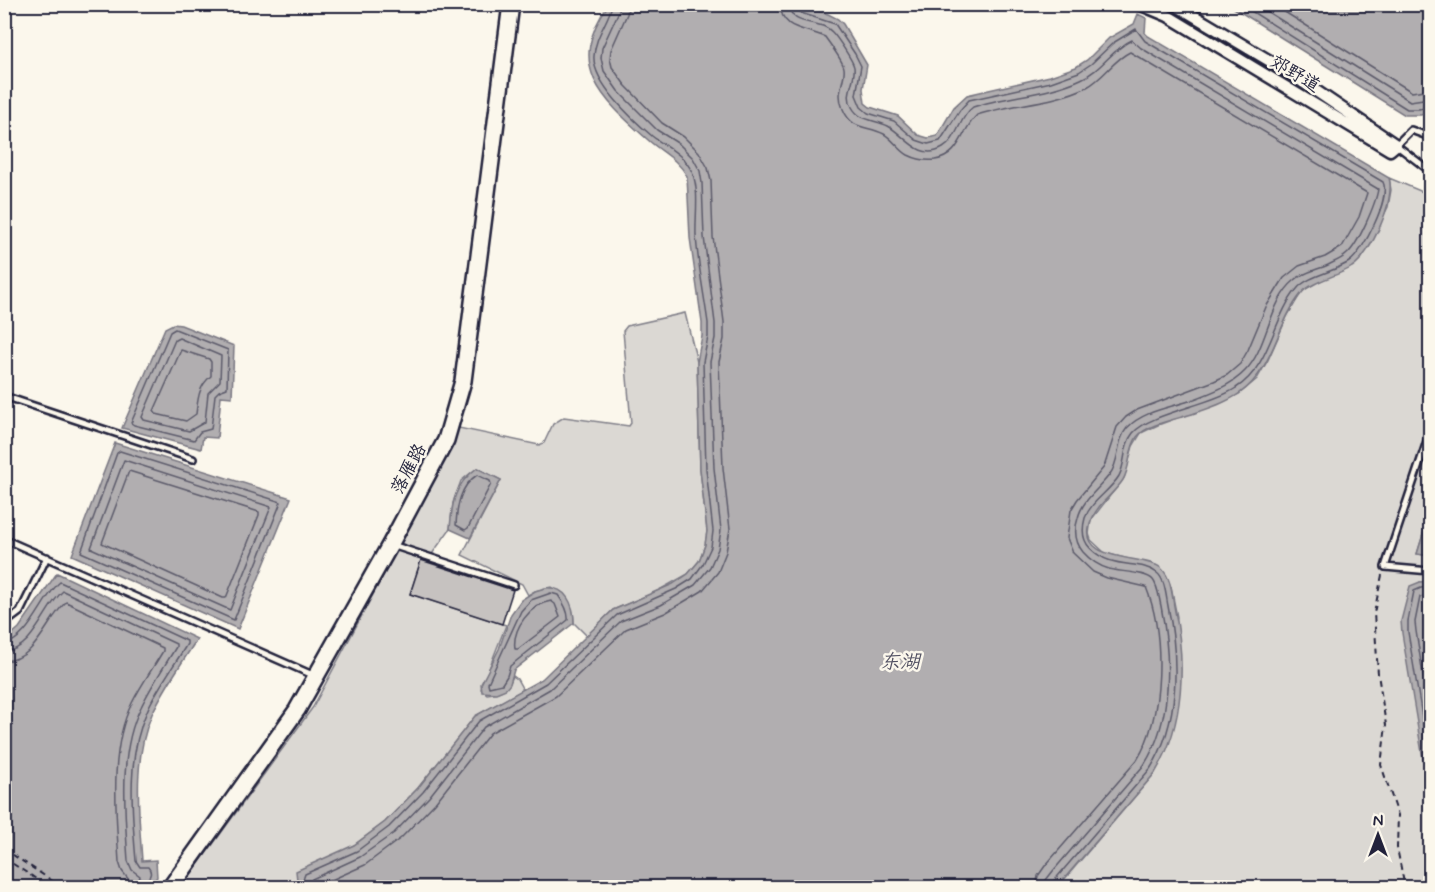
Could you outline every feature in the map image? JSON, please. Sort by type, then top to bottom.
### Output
[{"type":"street","name":"落雁路","points":[[170,888],[297,710],[446,440],[463,381],[511,4]]},
{"type":"street","name":"郊野道","points":[[1139,4],[1168,16],[1390,150],[1396,145]]},
{"type":"street","points":[[1174,4],[1285,70],[1396,145]]},
{"type":"lane","points":[[1431,137],[1411,130],[1396,145],[1431,171]]},
{"type":"lane","points":[[4,396],[193,459]]},
{"type":"lane","points":[[1431,432],[1385,567],[1431,571]]},
{"type":"lane","points":[[4,538],[315,676]]},
{"type":"lane","points":[[390,545],[514,585]]},
{"type":"lane","points":[[4,624],[20,612],[47,557]]},
{"type":"path","points":[[1385,567],[1378,587],[1374,613],[1378,674],[1386,725],[1381,765],[1398,815],[1397,848],[1405,888]]},
{"type":"path","points":[[4,849],[63,888]]},
{"type":"path","points":[[4,858],[50,888]]},
{"type":"shaded area","points":[[1389,178],[1430,195],[1430,512],[1417,554],[1430,556],[1430,581],[1420,582],[1424,765],[1430,818],[1430,887],[1057,888],[1155,773],[1177,617],[1166,575],[1157,566],[1105,553],[1091,540],[1089,534],[1091,520],[1124,478],[1133,446],[1141,433],[1239,394],[1257,379],[1302,291],[1362,258],[1388,207],[1391,190]]},
{"type":"shaded area","points":[[685,313],[697,362],[700,469],[707,531],[699,561],[688,574],[654,593],[613,610],[587,636],[574,623],[571,606],[561,594],[551,587],[528,595],[522,584],[462,555],[501,480],[477,468],[461,481],[453,503],[450,529],[427,561],[421,560],[410,594],[506,625],[481,689],[487,694],[496,693],[509,684],[513,676],[523,690],[475,716],[418,788],[385,822],[354,845],[297,880],[281,887],[181,888],[313,707],[459,428],[539,445],[544,443],[553,424],[564,417],[629,426],[631,423],[623,331],[627,326]]},
{"type":"water","name":"东湖","points":[[608,5],[796,5],[828,14],[843,24],[867,65],[863,89],[865,103],[870,107],[898,116],[918,135],[928,138],[937,136],[954,107],[967,95],[1050,76],[1076,67],[1087,60],[1109,38],[1134,24],[1138,14],[1146,18],[1145,33],[1148,36],[1389,178],[1389,199],[1380,226],[1359,261],[1352,267],[1311,286],[1301,294],[1260,372],[1240,393],[1213,407],[1156,425],[1142,432],[1132,447],[1123,480],[1098,508],[1092,519],[1089,533],[1092,544],[1101,551],[1161,568],[1170,586],[1180,648],[1180,692],[1172,734],[1155,773],[1057,887],[281,887],[297,880],[296,871],[354,845],[385,822],[418,788],[475,716],[542,679],[613,610],[673,584],[688,574],[699,561],[707,531],[700,469],[697,362],[702,323],[690,238],[687,176],[678,164],[630,124],[603,94],[594,79],[589,63],[590,46],[596,27]]},
{"type":"water","points":[[1229,5],[1430,5],[1430,110],[1421,115],[1405,115]]},
{"type":"water","points":[[173,324],[234,346],[232,397],[221,396],[217,438],[203,437],[201,449],[122,428],[165,328]]},
{"type":"water","points":[[115,443],[291,498],[238,629],[72,555]]},
{"type":"water","points":[[477,468],[501,480],[470,538],[450,529],[451,519],[453,502],[459,488],[469,474]]},
{"type":"water","points":[[1430,512],[1430,556],[1417,554]]},
{"type":"water","points":[[57,573],[197,639],[152,714],[142,750],[138,787],[142,861],[156,860],[157,877],[149,887],[5,887],[5,640],[19,628]]},
{"type":"water","points":[[1430,581],[1430,818],[1401,621],[1410,586]]},
{"type":"water","points":[[545,588],[552,588],[563,593],[570,603],[574,623],[514,670],[506,689],[496,693],[482,692],[481,684],[499,649],[511,614],[521,600]]},
{"type":"building","points":[[421,560],[513,590],[502,624],[410,594]]}]
